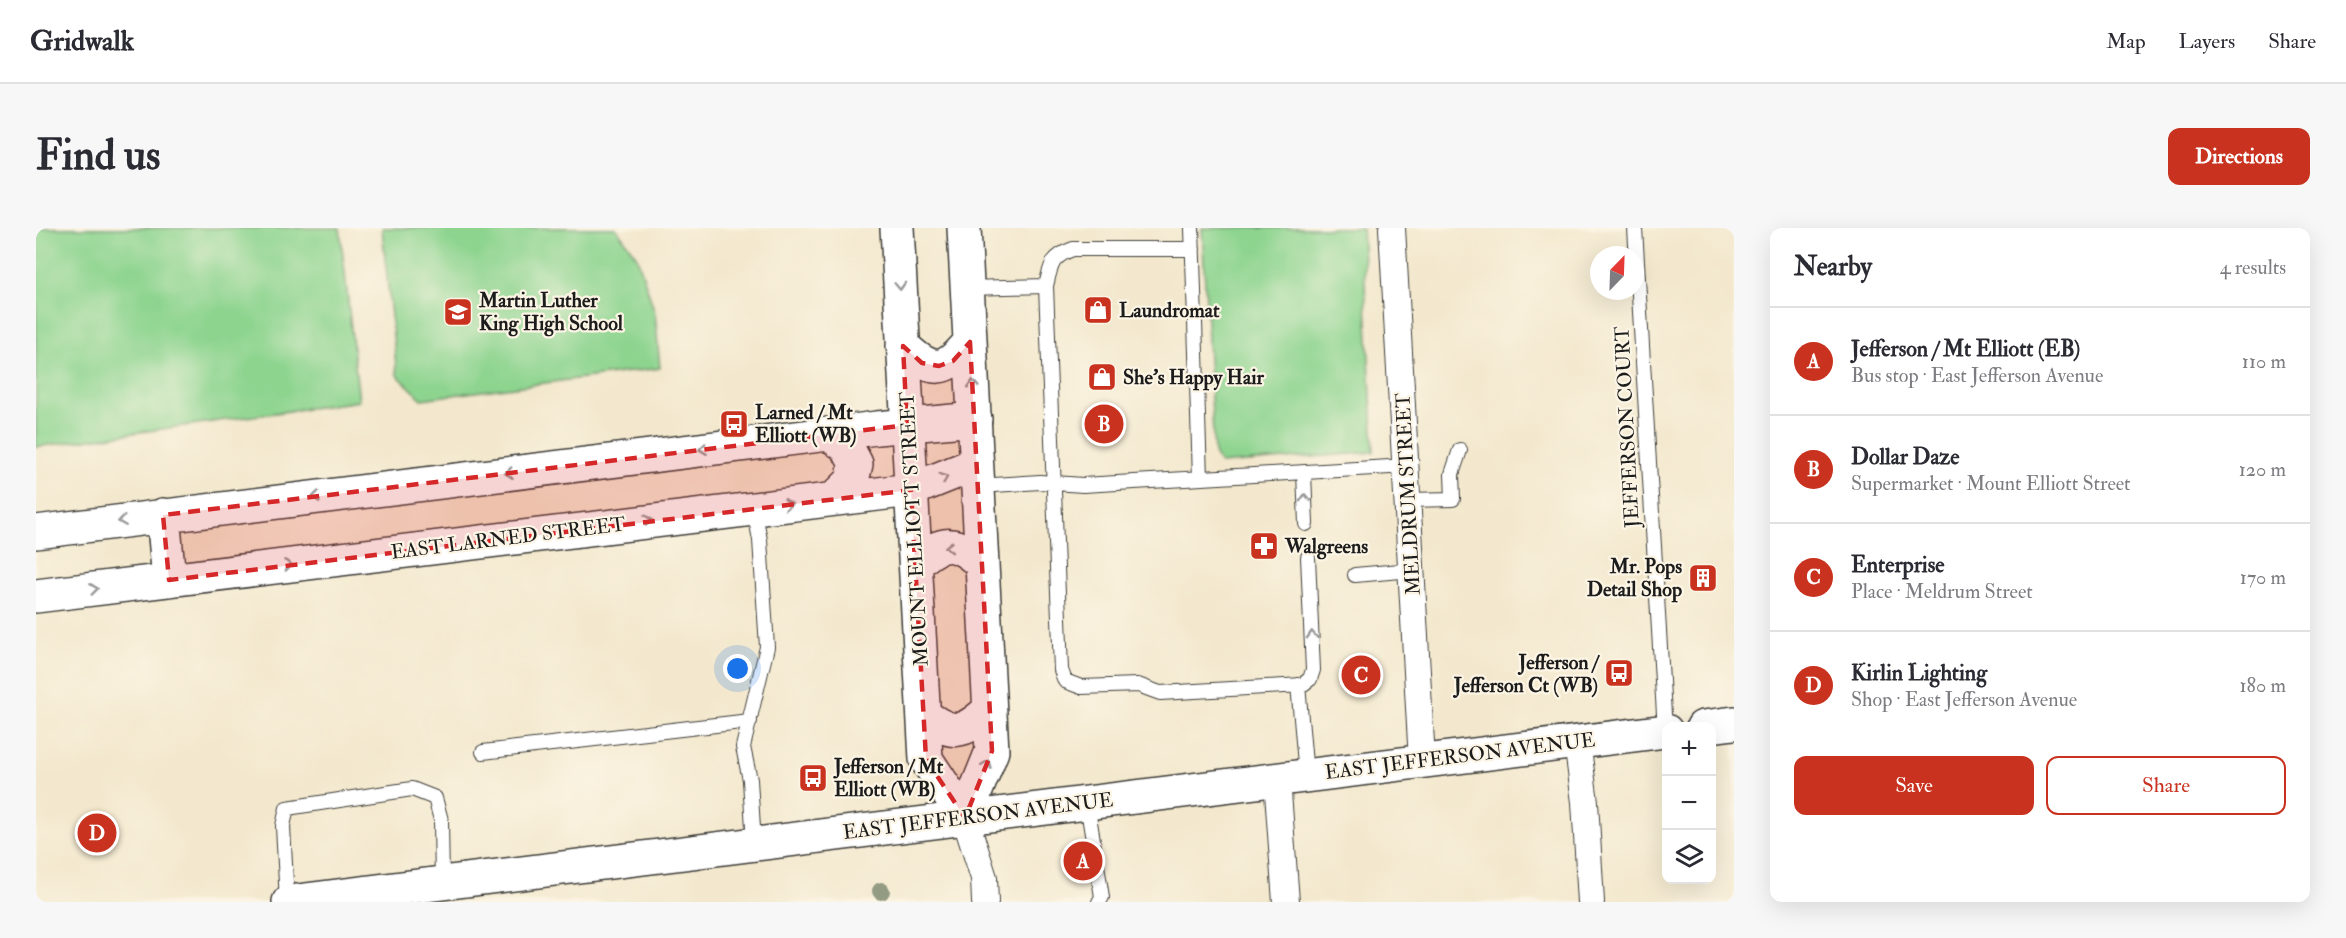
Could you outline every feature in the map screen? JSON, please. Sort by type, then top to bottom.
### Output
[{"type":"main road","name":"MOUNT ELLIOTT STREET","points":[[897,228],[926,759],[965,818]]},
{"type":"main road","points":[[964,228],[992,751],[965,818]]},
{"type":"main road","points":[[903,346],[922,363],[939,366],[954,361],[970,342]]},
{"type":"main road","points":[[36,532],[829,434],[975,419]]},
{"type":"main road","points":[[829,434],[847,447],[856,464],[852,481],[834,499]]},
{"type":"main road","name":"EAST LARNED STREET","points":[[36,596],[911,490],[977,475]]},
{"type":"main road","points":[[164,515],[169,580]]},
{"type":"main road","points":[[916,564],[932,549],[948,544],[964,548],[982,564]]},
{"type":"main road","points":[[924,715],[941,728],[958,731],[974,724],[989,710]]},
{"type":"main road","points":[[1716,725],[1734,723]]},
{"type":"main road","name":"EAST JEFFERSON AVENUE","points":[[288,902],[1662,731]]},
{"type":"street","name":"MELDRUM STREET","points":[[1392,228],[1422,761]]},
{"type":"street","points":[[1577,742],[1585,802],[1591,902]]},
{"type":"street","points":[[1286,902],[1291,777]]},
{"type":"street","name":"MOUNT ELLIOTT STREET","points":[[965,818],[984,878],[985,902]]},
{"type":"lane","points":[[1192,228],[1200,478]]},
{"type":"lane","name":"JEFFERSON COURT","points":[[1635,228],[1665,722]]},
{"type":"lane","points":[[1193,249],[1073,249],[1059,254],[1051,264],[1046,286],[1061,670],[1065,681],[1081,687],[1138,685],[1160,693],[1298,685],[1310,679],[1313,670],[1308,557]]},
{"type":"lane","points":[[967,288],[1046,286]]},
{"type":"lane","points":[[1408,500],[1453,499],[1452,474],[1460,450]]},
{"type":"lane","points":[[977,475],[1083,485],[1407,466]]},
{"type":"lane","points":[[1304,472],[1306,525]]},
{"type":"lane","points":[[754,508],[760,540],[767,647],[743,747],[750,780],[754,844]]},
{"type":"lane","points":[[1355,575],[1413,570]]},
{"type":"lane","points":[[1291,777],[1298,685]]},
{"type":"lane","points":[[483,752],[750,721]]},
{"type":"lane","points":[[288,902],[283,826],[287,808],[412,789],[435,798],[440,811],[442,883]]},
{"type":"lane","points":[[1087,803],[1101,897],[1099,902]]},
{"type":"highlighted area","points":[[970,342],[992,751],[965,818],[926,759],[911,490],[169,580],[163,515],[907,425],[903,346],[922,363],[939,366],[953,361]]},
{"type":"green space","points":[[36,228],[340,228],[359,401],[36,447]]},
{"type":"green space","points":[[382,228],[616,228],[637,257],[655,313],[660,368],[422,399],[397,375]]},
{"type":"green space","points":[[1202,228],[1362,228],[1374,452],[1220,464],[1214,453]]},
{"type":"place","name":"Laundromat","points":[[1098,310]]},
{"type":"place","name":"Martin Luther King High School","points":[[458,312]]},
{"type":"place","name":"She's Happy Hair","points":[[1102,377]]},
{"type":"place","name":"Larned / Mt Elliott (WB)","points":[[734,424]]},
{"type":"place","name":"Dollar Daze","points":[[1104,424]]},
{"type":"place","name":"Walgreens","points":[[1264,546]]},
{"type":"place","name":"Mr. Pops Detail Shop","points":[[1703,578]]},
{"type":"place","name":"Jefferson / Jefferson Ct (WB)","points":[[1619,673]]},
{"type":"place","name":"Enterprise","points":[[1361,675]]},
{"type":"place","name":"Jefferson / Mt Elliott (WB)","points":[[813,778]]},
{"type":"place","name":"Kirlin Lighting","points":[[97,833]]},
{"type":"place","name":"Jefferson / Mt Elliott (EB)","points":[[1083,861]]}]
